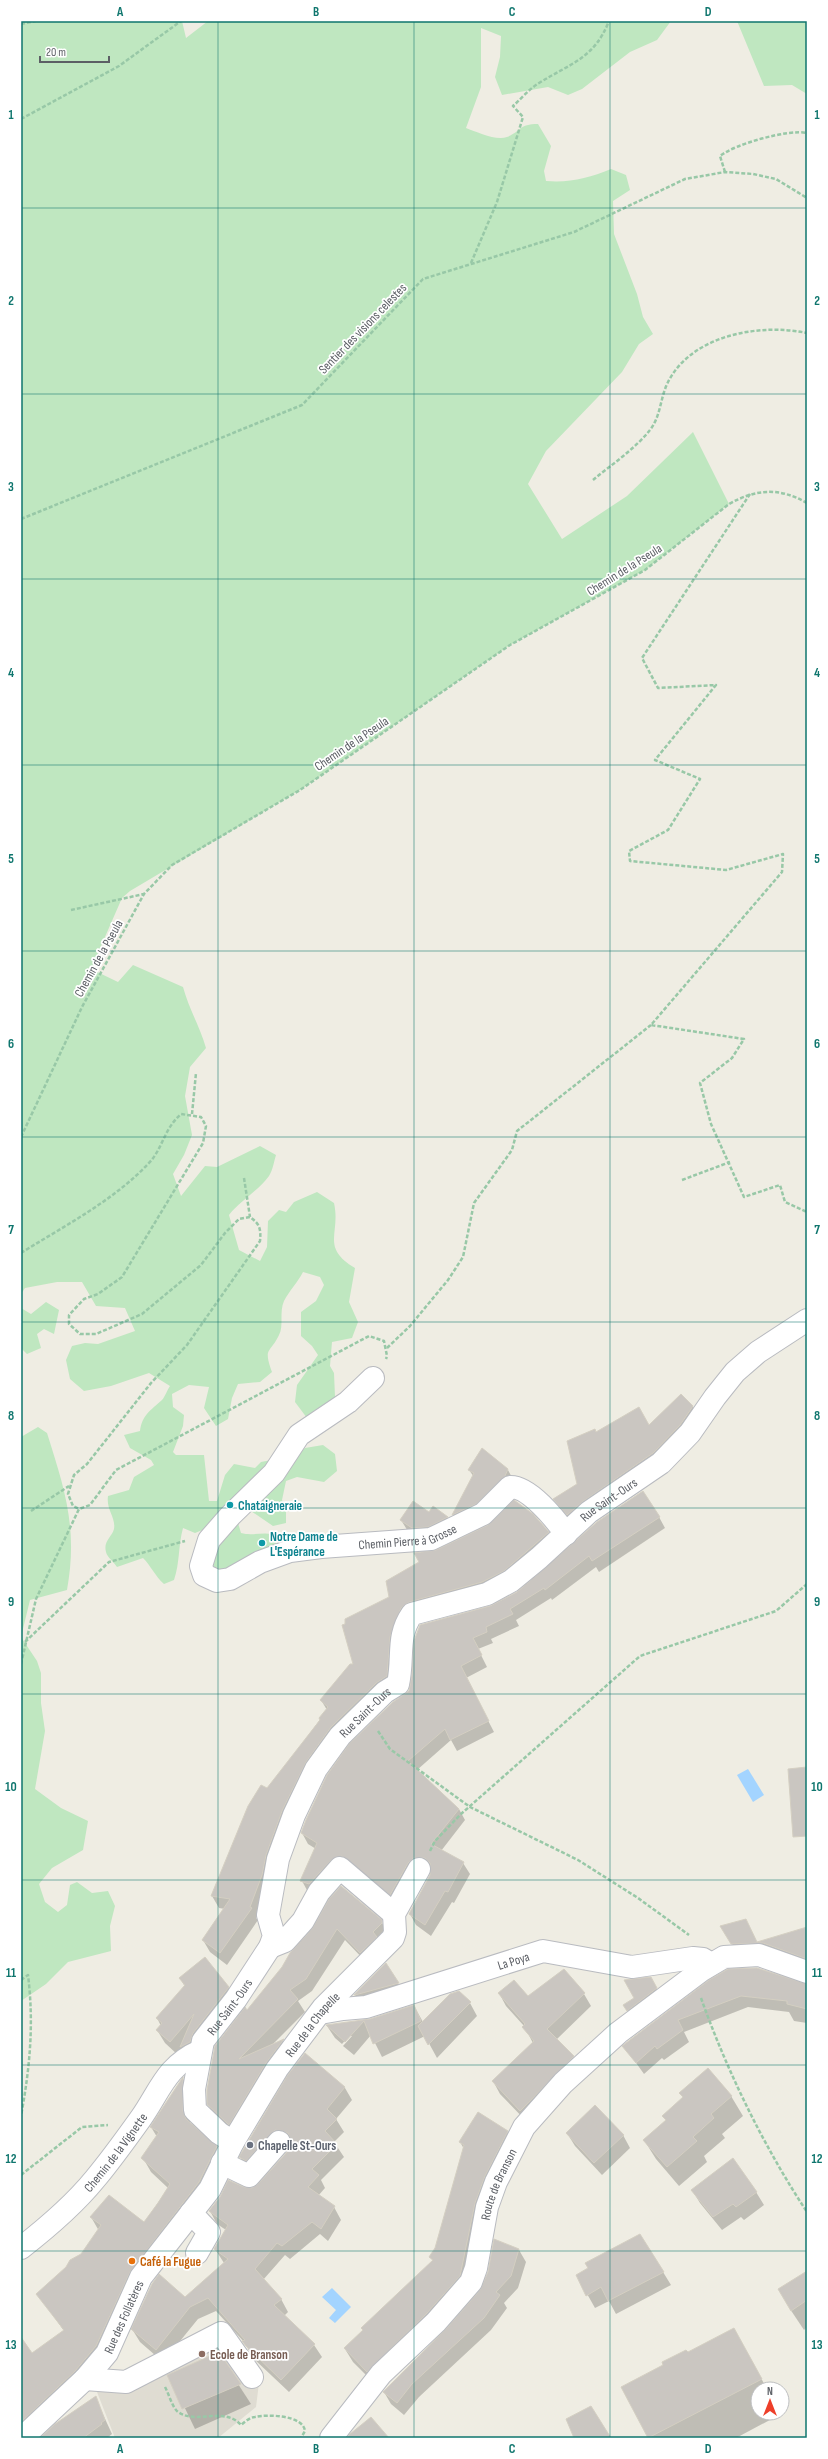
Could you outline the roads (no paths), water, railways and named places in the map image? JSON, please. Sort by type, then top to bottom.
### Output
[{"type":"street","name":"Rue Saint-Ours","points":[[233,2142],[219,2133],[195,2110],[194,2089],[203,2041],[236,1999],[270,1947],[274,1936],[268,1915],[270,1899],[278,1859],[294,1815],[316,1769],[340,1736],[367,1712],[385,1692],[398,1684],[400,1640],[404,1626],[412,1614],[488,1594],[511,1581],[590,1512],[661,1463],[690,1433],[715,1397],[735,1372],[758,1352],[807,1320]]},
{"type":"street","name":"Chemin Pierre à Grosse","points":[[373,1378],[348,1402],[299,1435],[274,1473],[230,1516],[209,1540],[201,1566],[204,1575],[217,1581],[230,1579],[260,1562],[290,1552],[321,1547],[431,1539],[483,1514],[510,1487],[517,1487],[556,1520],[566,1534]]},
{"type":"street","points":[[270,1947],[285,1941],[303,1921],[319,1892],[340,1868],[394,1914],[419,1869]]},
{"type":"street","name":"Rue de la Chapelle","points":[[233,2142],[277,2069],[306,2029],[393,1938],[395,1932],[394,1914]]},
{"type":"street","name":"La Poya","points":[[320,2013],[343,2009],[366,2008],[543,1951],[632,1967],[693,1958],[702,1959],[711,1964]]},
{"type":"street","name":"Route de Branson","points":[[331,2438],[381,2374],[436,2322],[471,2282],[476,2268],[487,2207],[496,2182],[524,2127],[543,2103],[618,2033],[711,1964],[724,1957],[759,1955],[807,1972]]},
{"type":"street","name":"Chemin de la Vignette","points":[[21,2248],[51,2225],[83,2192],[142,2117],[166,2076],[190,2055],[200,2051]]},
{"type":"street","name":"Rue des Follatères","points":[[22,2438],[85,2379],[107,2353],[142,2277],[210,2189],[233,2142]]},
{"type":"street","points":[[222,2163],[249,2176],[279,2142]]},
{"type":"street","points":[[191,2213],[209,2232],[197,2253]]},
{"type":"street","points":[[85,2379],[126,2382],[221,2333],[252,2377]]},
{"type":"water","points":[[748,1769],[764,1795],[753,1802],[737,1775]]},
{"type":"water","points":[[332,2288],[351,2307],[335,2323],[329,2318],[336,2310],[322,2297]]},
{"type":"place","name":"Chataigneraie","points":[[230,1505]]},
{"type":"place","name":"Notre Dame de L'Espérance","points":[[262,1543]]},
{"type":"place","name":"Chapelle St-Ours","points":[[250,2145]]},
{"type":"place","name":"Café la Fugue","points":[[132,2261]]},
{"type":"place","name":"Ecole de Branson","points":[[202,2354]]}]
